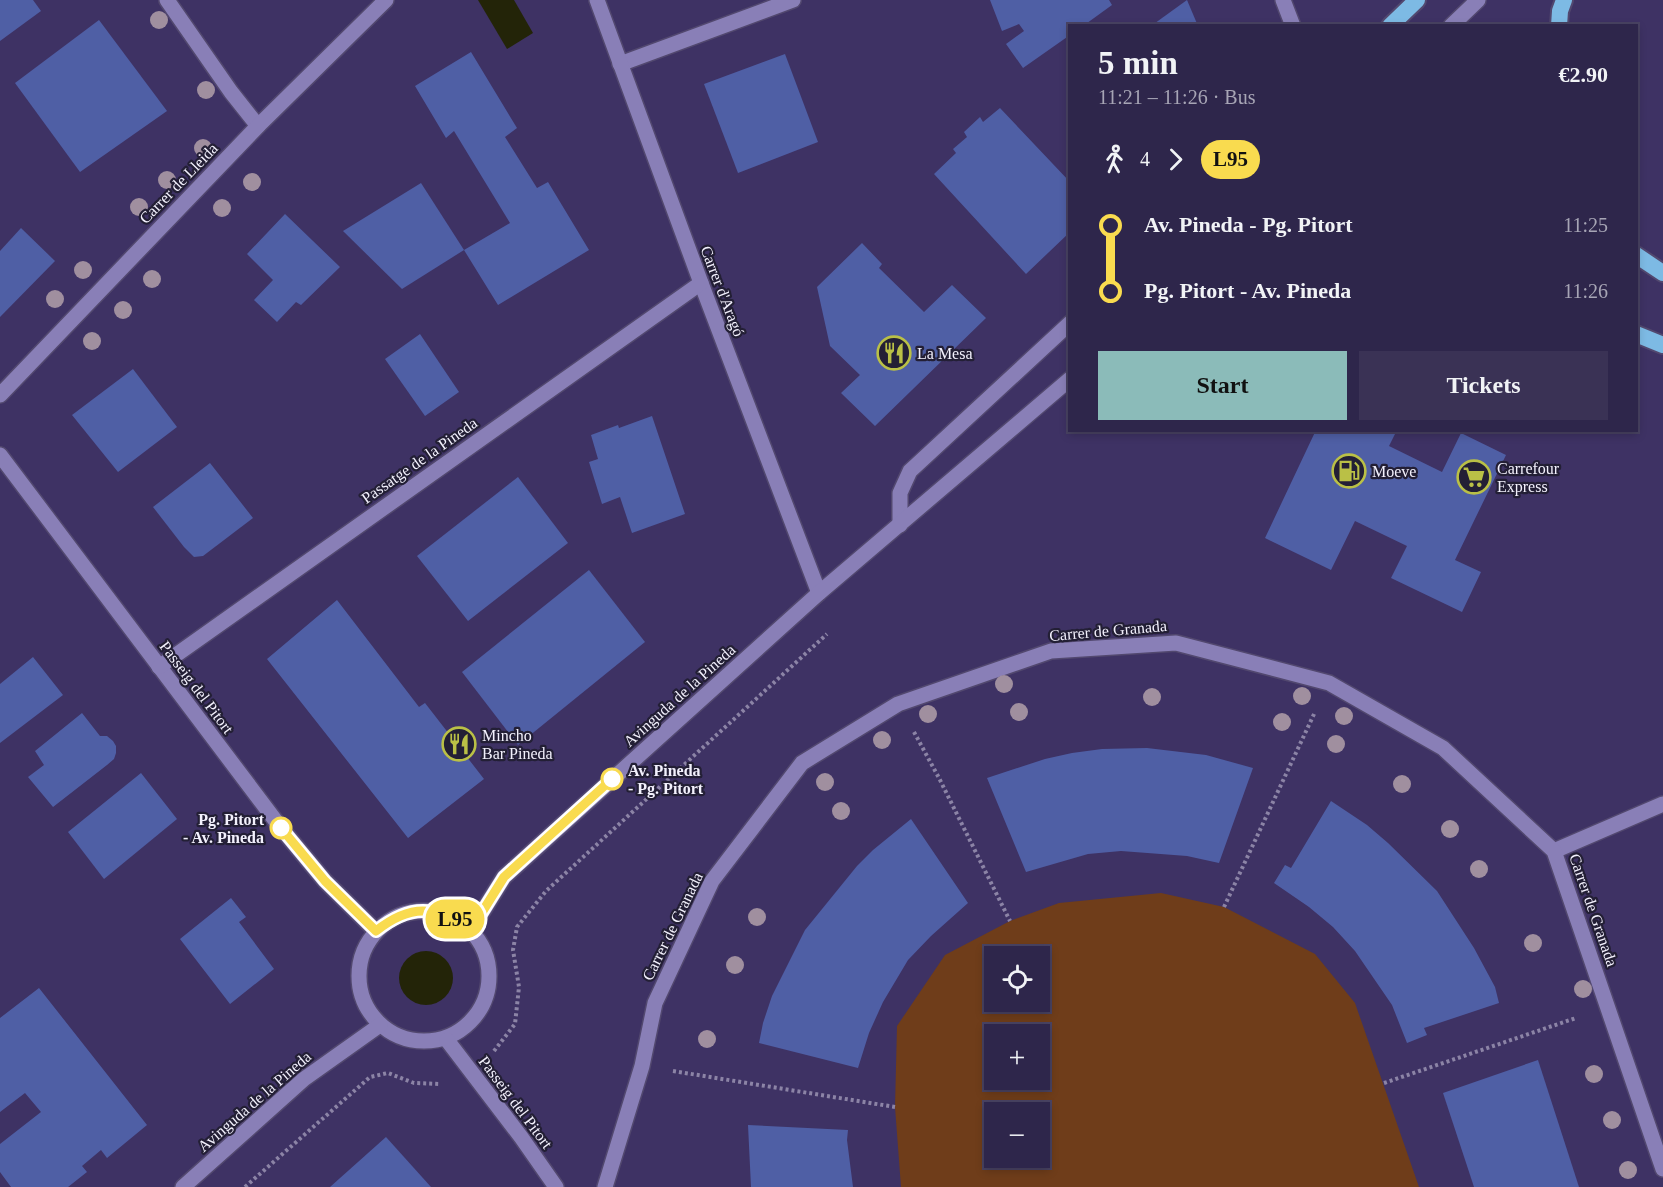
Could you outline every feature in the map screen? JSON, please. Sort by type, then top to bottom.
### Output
[{"type":"highway","points":[[1392,24],[1417,0]]},
{"type":"highway","points":[[1559,24],[1564,0]]},
{"type":"highway","points":[[1638,256],[1663,273]]},
{"type":"highway","points":[[1638,335],[1663,345]]},
{"type":"street","points":[[167,0],[231,92],[258,126]]},
{"type":"street","name":"Carrer de Lleida","points":[[0,395],[258,126],[386,0]]},
{"type":"street","name":"Carrer d'Aragó","points":[[597,0],[701,283],[819,593]]},
{"type":"street","points":[[620,64],[793,0]]},
{"type":"street","points":[[1283,0],[1292,24]]},
{"type":"street","points":[[1453,24],[1478,0]]},
{"type":"street","name":"Passatge de la Pineda","points":[[159,667],[701,283]]},
{"type":"street","points":[[900,525],[900,494],[910,471],[1068,325]]},
{"type":"street","name":"Avinguda de la Pineda","points":[[471,930],[504,877],[819,593],[1068,381]]},
{"type":"street","name":"Passeig del Pitort","points":[[0,455],[159,667],[325,881],[376,931]]},
{"type":"street","name":"Carrer de Granada","points":[[605,1187],[642,1066],[656,1002],[711,881],[802,763],[898,704],[1052,651],[1176,643],[1329,683],[1443,748],[1554,851],[1663,1169]]},
{"type":"street","points":[[1554,851],[1663,804]]},
{"type":"street","points":[[412,911],[433,911],[453,918],[471,930],[484,948],[489,970],[488,992],[479,1013],[447,1040],[418,1042],[399,1038],[380,1025],[366,1009],[359,990],[358,968],[364,948],[376,931],[392,918],[412,911]]},
{"type":"street","name":"Avinguda de la Pineda","points":[[183,1187],[304,1078],[380,1025]]},
{"type":"street","name":"Passeig del Pitort","points":[[447,1040],[556,1187]]},
{"type":"path","points":[[245,1187],[370,1077],[388,1073],[414,1083],[444,1084],[465,1077],[491,1054],[515,1024],[519,987],[513,950],[517,927],[546,891],[828,632]]},
{"type":"path","points":[[1224,907],[1329,683]]},
{"type":"path","points":[[898,704],[939,778],[1010,921]]},
{"type":"path","points":[[1384,1083],[1609,1007]]},
{"type":"path","points":[[642,1066],[895,1107]]},
{"type":"shaded area","points":[[478,0],[514,0],[533,33],[507,49]]},
{"type":"shaded area","points":[[1161,893],[1224,907],[1315,954],[1355,1003],[1419,1187],[901,1187],[895,1107],[897,1026],[945,955],[1010,921],[1059,903]]},
{"type":"shaded area","points":[[421,951],[431,951],[441,955],[449,963],[453,978],[449,993],[441,1001],[431,1005],[421,1005],[411,1001],[403,993],[399,983],[399,973],[403,963],[411,955]]},
{"type":"building","points":[[0,0],[33,0],[41,11],[0,41]]},
{"type":"building","points":[[990,0],[1109,0],[1112,5],[1086,24],[1068,24],[1068,36],[1023,68],[1006,44],[1024,31],[1019,24],[1002,31]]},
{"type":"building","points":[[1187,0],[1197,24],[1154,24]]},
{"type":"building","points":[[99,20],[167,111],[80,172],[15,83]]},
{"type":"building","points":[[471,52],[517,128],[505,137],[537,188],[548,182],[589,250],[498,305],[464,250],[510,223],[454,131],[446,138],[415,86]]},
{"type":"building","points":[[785,54],[818,142],[738,173],[704,84]]},
{"type":"building","points":[[1000,108],[1068,180],[1068,234],[1026,274],[934,174],[956,153],[953,149],[967,137],[964,132],[980,117],[983,122]]},
{"type":"building","points":[[421,183],[464,250],[402,289],[343,231]]},
{"type":"building","points":[[285,214],[340,267],[301,305],[296,302],[277,322],[254,300],[273,280],[247,254]]},
{"type":"building","points":[[21,228],[55,261],[0,317],[0,251]]},
{"type":"building","points":[[862,243],[882,264],[879,268],[924,312],[952,285],[986,318],[875,426],[841,393],[860,375],[830,346],[817,287]]},
{"type":"building","points":[[420,334],[459,392],[425,416],[385,359]]},
{"type":"building","points":[[133,369],[177,427],[118,472],[72,415]]},
{"type":"building","points":[[652,416],[685,514],[632,533],[620,497],[602,504],[589,462],[598,459],[591,435]]},
{"type":"building","points":[[1315,432],[1396,432],[1389,446],[1442,472],[1461,433],[1506,455],[1455,560],[1481,572],[1462,612],[1391,578],[1407,546],[1355,521],[1331,570],[1265,538]]},
{"type":"building","points":[[210,463],[253,518],[203,556],[194,557],[153,507]]},
{"type":"building","points":[[518,477],[568,543],[468,621],[417,556]]},
{"type":"building","points":[[589,570],[645,642],[518,745],[462,672]]},
{"type":"building","points":[[337,600],[419,707],[425,703],[484,779],[408,838],[267,659]]},
{"type":"building","points":[[33,657],[63,695],[0,743],[0,684]]},
{"type":"building","points":[[82,713],[100,736],[107,736],[113,741],[116,753],[114,759],[53,807],[28,777],[44,765],[35,751]]},
{"type":"building","points":[[1147,748],[1206,755],[1253,768],[1219,863],[1187,856],[1121,851],[1088,854],[1026,872],[987,778],[1045,759],[1072,753],[1102,749]]},
{"type":"building","points":[[141,773],[177,819],[104,879],[68,832]]},
{"type":"building","points":[[1331,801],[1367,825],[1437,891],[1474,948],[1495,987],[1499,1003],[1424,1028],[1427,1035],[1407,1043],[1392,1005],[1355,951],[1333,927],[1274,883],[1285,865],[1291,868]]},
{"type":"building","points":[[911,819],[968,903],[908,960],[883,1002],[869,1033],[858,1068],[759,1043],[772,996],[805,930],[857,866]]},
{"type":"building","points":[[231,898],[246,917],[239,922],[274,969],[230,1004],[180,939]]},
{"type":"building","points":[[39,988],[147,1125],[107,1158],[101,1150],[82,1166],[87,1172],[68,1187],[11,1187],[0,1172],[0,1144],[41,1112],[25,1093],[0,1112],[0,1018]]},
{"type":"building","points":[[1538,1060],[1579,1187],[1474,1187],[1443,1093]]},
{"type":"building","points":[[748,1125],[848,1130],[847,1140],[853,1187],[751,1187]]},
{"type":"building","points":[[386,1137],[431,1187],[330,1187]]},
{"type":"bus line","name":"L95","points":[[281,828],[325,881],[376,931],[392,918],[412,911],[433,911],[453,918],[471,930],[504,877],[612,779]]},
{"type":"place","name":"La Mesa","points":[[894,353]]},
{"type":"place","name":"Moeve","points":[[1349,471]]},
{"type":"place","name":"Carrefour Express","points":[[1474,477]]},
{"type":"place","name":"Mincho Bar Pineda","points":[[459,744]]},
{"type":"place","name":"Av. Pineda - Pg. Pitort","points":[[612,779]]},
{"type":"place","name":"Pg. Pitort - Av. Pineda","points":[[281,828]]}]
